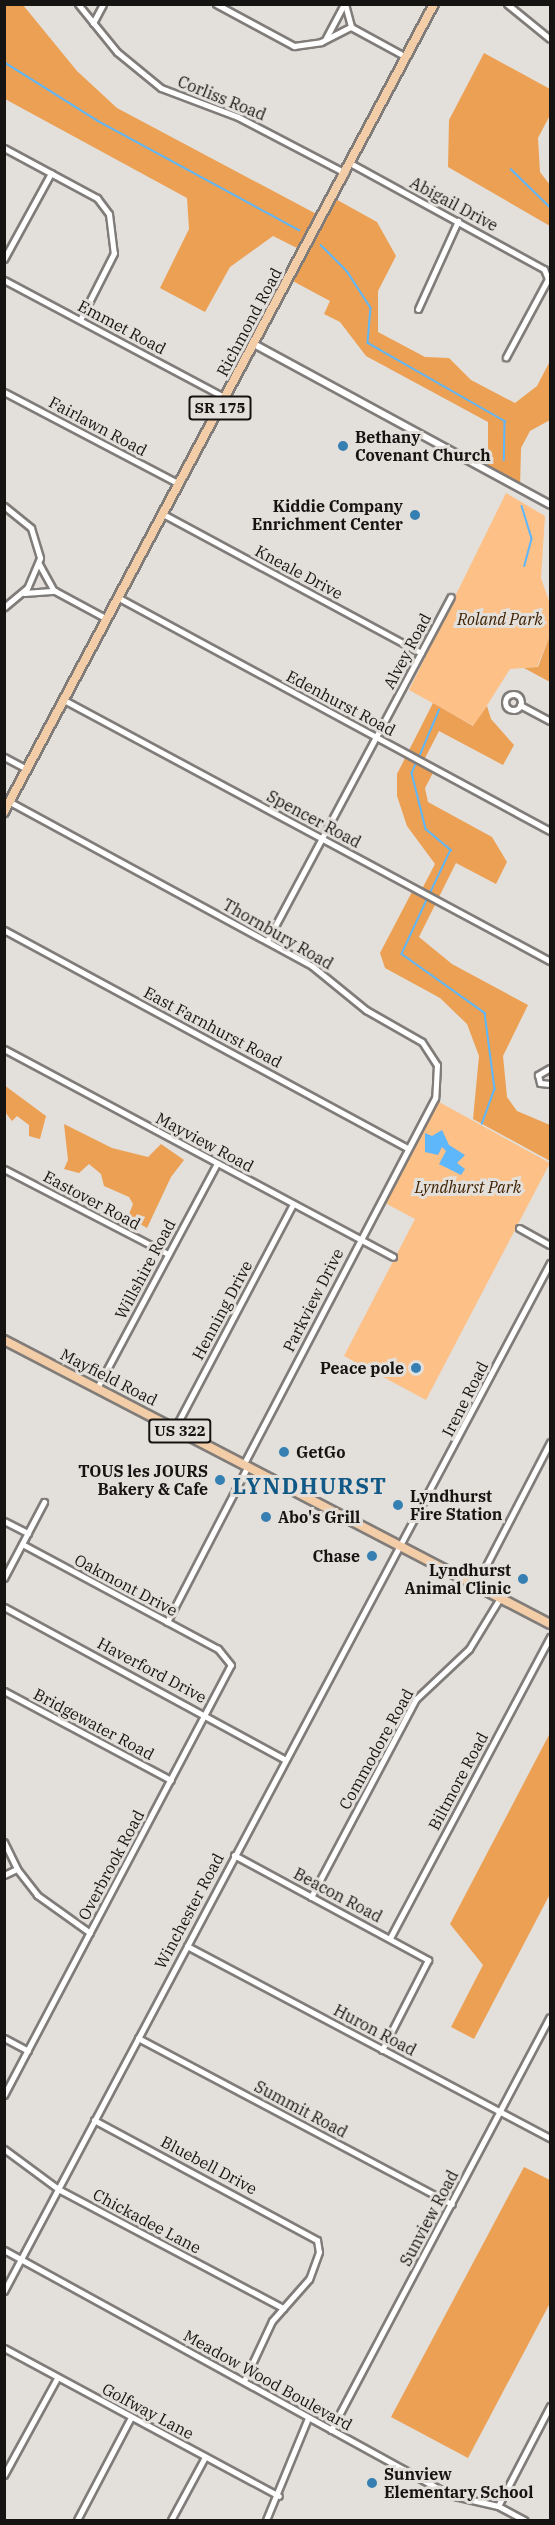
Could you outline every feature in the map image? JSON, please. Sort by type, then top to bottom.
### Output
[{"type":"main road","name":"Richmond Road","points":[[4,812],[434,4]]},
{"type":"main road","name":"Mayfield Road","points":[[4,1340],[550,1624]]},
{"type":"street","name":"Corliss Road","points":[[78,4],[138,73],[161,88],[238,117],[345,173]]},
{"type":"street","points":[[93,23],[103,4]]},
{"type":"street","points":[[216,4],[294,46],[325,39],[351,27]]},
{"type":"street","points":[[325,39],[345,4]]},
{"type":"street","points":[[345,4],[351,27],[406,57]]},
{"type":"street","points":[[507,4],[550,39]]},
{"type":"street","points":[[4,148],[97,198],[114,227],[114,253],[80,320]]},
{"type":"street","name":"Abigail Drive","points":[[350,164],[544,269],[548,279],[506,357]]},
{"type":"street","points":[[4,259],[51,173]]},
{"type":"street","points":[[418,309],[458,221]]},
{"type":"street","name":"Emmet Road","points":[[4,280],[226,398]]},
{"type":"street","points":[[254,344],[550,505]]},
{"type":"street","name":"Fairlawn Road","points":[[4,392],[179,484]]},
{"type":"street","points":[[4,506],[31,528],[39,561],[55,591]]},
{"type":"street","name":"Kneale Drive","points":[[163,514],[421,653]]},
{"type":"street","points":[[22,594],[39,561]]},
{"type":"street","points":[[4,607],[22,594],[34,589],[55,591],[107,620]]},
{"type":"street","name":"Alvey Road","points":[[267,941],[451,597]]},
{"type":"street","name":"Edenhurst Road","points":[[119,598],[550,831]]},
{"type":"street","name":"Spencer Road","points":[[64,700],[550,961]]},
{"type":"street","points":[[520,705],[550,722]]},
{"type":"street","points":[[4,758],[27,769]]},
{"type":"street","name":"Thornbury Road","points":[[10,802],[312,966],[366,1010],[432,1052],[438,1087],[408,1148]]},
{"type":"street","name":"East Farnhurst Road","points":[[4,930],[408,1148]]},
{"type":"street","name":"Mayview Road","points":[[4,1049],[393,1257]]},
{"type":"street","points":[[550,1066],[541,1069],[538,1077],[550,1084]]},
{"type":"street","name":"Parkview Drive","points":[[167,1622],[359,1239],[408,1148]]},
{"type":"street","name":"Willshire Road","points":[[97,1388],[217,1163]]},
{"type":"street","name":"Eastover Road","points":[[4,1169],[168,1254]]},
{"type":"street","name":"Henning Drive","points":[[175,1428],[293,1204]]},
{"type":"street","points":[[519,1228],[550,1245]]},
{"type":"street","name":"Irene Road","points":[[401,1546],[550,1263]]},
{"type":"street","points":[[476,1585],[550,1442]]},
{"type":"street","points":[[4,1578],[44,1502]]},
{"type":"street","points":[[4,1521],[28,1533]]},
{"type":"street","name":"Oakmont Drive","points":[[22,1544],[218,1649]]},
{"type":"street","name":"Winchester Road","points":[[4,2291],[284,1759],[401,1546]]},
{"type":"street","name":"Commodore Road","points":[[311,1897],[416,1700],[470,1648],[500,1598]]},
{"type":"street","name":"Haverford Drive","points":[[4,1607],[206,1714],[284,1759]]},
{"type":"street","name":"Biltmore Road","points":[[390,1938],[550,1636]]},
{"type":"street","name":"Overbrook Road","points":[[4,2095],[231,1665],[218,1649]]},
{"type":"street","name":"Bridgewater Road","points":[[4,1691],[171,1780]]},
{"type":"street","points":[[4,1842],[16,1869],[47,1904],[90,1933]]},
{"type":"street","name":"Beacon Road","points":[[234,1856],[428,1960],[382,2050]]},
{"type":"street","points":[[4,1875],[16,1869]]},
{"type":"street","name":"Huron Road","points":[[187,1946],[550,2138]]},
{"type":"street","name":"Sunview Road","points":[[331,2430],[550,2017]]},
{"type":"street","points":[[4,2038],[28,2050]]},
{"type":"street","name":"Summit Road","points":[[138,2038],[452,2204]]},
{"type":"street","name":"Bluebell Drive","points":[[94,2120],[310,2233],[319,2246],[315,2268],[303,2290],[283,2308]]},
{"type":"street","name":"Chickadee Lane","points":[[4,2149],[58,2189],[283,2308]]},
{"type":"street","name":"Meadow Wood Boulevard","points":[[4,2250],[20,2261],[450,2495],[498,2506],[524,2520]]},
{"type":"street","points":[[244,2381],[272,2321],[283,2308]]},
{"type":"street","name":"Golfway Lane","points":[[4,2348],[279,2496]]},
{"type":"street","points":[[4,2475],[57,2378]]},
{"type":"street","points":[[498,2506],[550,2406]]},
{"type":"street","points":[[77,2520],[132,2417]]},
{"type":"street","points":[[266,2520],[279,2496],[308,2418]]},
{"type":"street","points":[[171,2520],[205,2457]]},
{"type":"green space","name":"Roland Park","points":[[506,493],[545,516],[541,578],[550,604],[550,635],[537,667],[510,669],[474,726],[409,690]]},
{"type":"green space","name":"Lyndhurst Park","points":[[439,1102],[550,1163],[426,1400],[344,1356],[415,1219],[385,1203]]},
{"type":"shaded area","points":[[4,5],[23,5],[77,71],[117,108],[322,217],[332,197],[377,222],[396,256],[378,291],[378,332],[425,357],[449,358],[471,380],[515,403],[537,386],[550,361],[550,420],[530,431],[521,448],[520,489],[488,471],[488,422],[366,356],[340,322],[324,314],[330,301],[289,279],[303,251],[273,236],[230,267],[205,312],[160,288],[189,229],[187,198],[5,99]]},
{"type":"shaded area","points":[[484,53],[550,89],[550,115],[538,138],[540,172],[550,185],[550,226],[448,167],[449,120]]},
{"type":"shaded area","points":[[550,635],[550,682],[524,668],[538,667]]},
{"type":"shaded area","points":[[433,703],[473,726],[487,706],[491,719],[514,745],[503,765],[439,731],[423,762],[435,769],[425,788],[428,802],[492,837],[507,862],[496,884],[456,863],[419,937],[452,964],[528,1005],[503,1056],[507,1097],[517,1111],[550,1125],[550,1161],[473,1119],[479,1056],[467,1024],[440,998],[385,968],[380,953],[414,888],[421,891],[435,864],[407,826],[397,796],[397,774]]},
{"type":"shaded area","points":[[4,1085],[46,1116],[40,1139],[29,1136],[29,1125],[17,1116],[12,1121],[5,1112]]},
{"type":"shaded area","points":[[64,1124],[112,1148],[148,1157],[161,1144],[184,1160],[171,1177],[147,1228],[128,1217],[133,1204],[129,1197],[104,1186],[101,1174],[89,1164],[79,1173],[64,1169],[68,1160]]},
{"type":"shaded area","points":[[550,1733],[550,1894],[474,2039],[451,2027],[483,1965],[450,1924]]},
{"type":"shaded area","points":[[524,2167],[550,2180],[550,2303],[468,2458],[391,2417]]},
{"type":"water","points":[[442,1130],[449,1145],[465,1155],[457,1163],[465,1169],[461,1175],[439,1164],[446,1151],[442,1147],[438,1155],[425,1152],[425,1133],[432,1136]]},
{"type":"waterway","points":[[4,62],[98,121],[299,230]]},
{"type":"waterway","points":[[511,169],[550,207]]},
{"type":"waterway","points":[[321,245],[347,271],[371,308],[368,343],[505,421],[504,460]]},
{"type":"waterway","points":[[522,506],[532,539],[525,566]]},
{"type":"waterway","points":[[419,757],[439,710]]},
{"type":"waterway","points":[[417,762],[412,773],[426,829],[451,850],[430,894]]},
{"type":"waterway","points":[[428,898],[402,954],[485,1013],[495,1089],[482,1124]]},
{"type":"place","name":"Bethany Covenant Church","points":[[343,446]]},
{"type":"place","name":"Kiddie Company Enrichment Center","points":[[415,515]]},
{"type":"place","name":"Peace pole","points":[[416,1368]]},
{"type":"place","name":"GetGo","points":[[284,1452]]},
{"type":"place","name":"TOUS les JOURS Bakery & Cafe","points":[[220,1480]]},
{"type":"place","name":"Lyndhurst Fire Station","points":[[398,1505]]},
{"type":"place","name":"Abo's Grill","points":[[266,1517]]},
{"type":"place","name":"Chase","points":[[372,1556]]},
{"type":"place","name":"Lyndhurst Animal Clinic","points":[[523,1579]]},
{"type":"place","name":"Sunview Elementary School","points":[[372,2483]]},
{"type":"district","name":"LYNDHURST","points":[[310,1486]]}]
